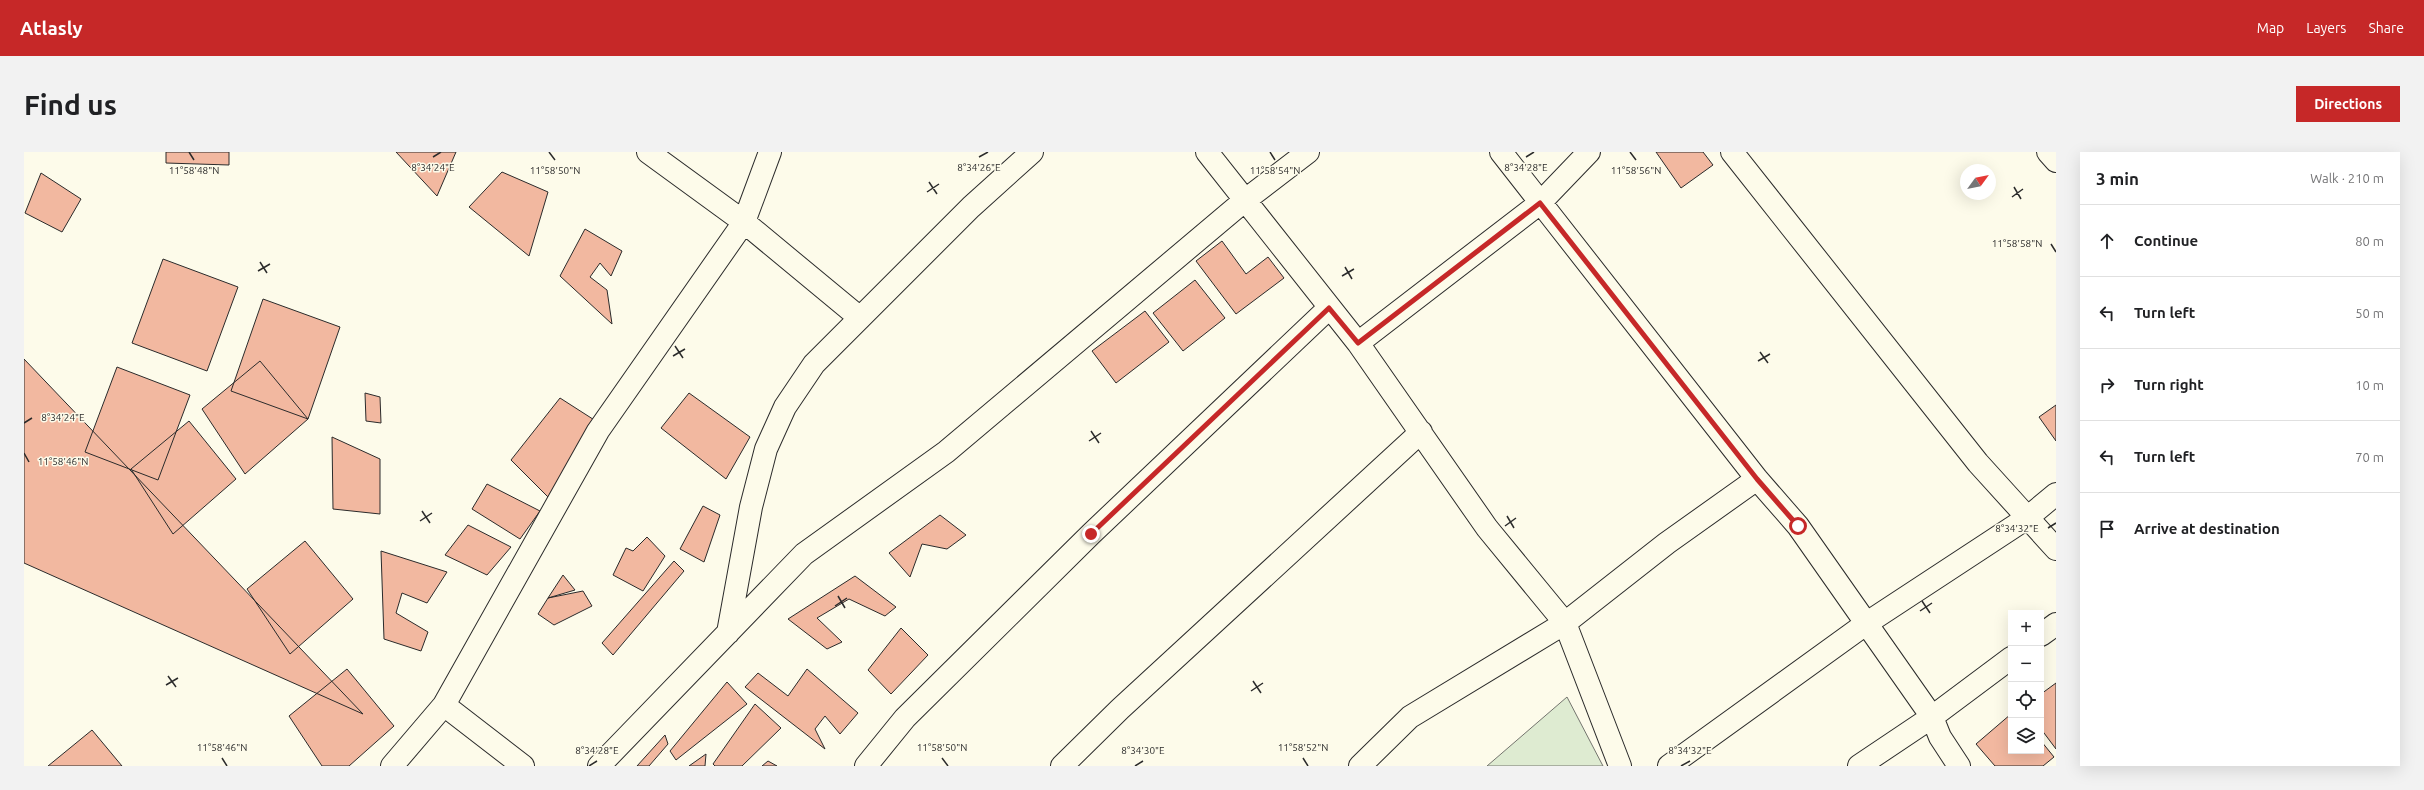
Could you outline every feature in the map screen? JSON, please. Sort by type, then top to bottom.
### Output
[{"type":"street","points":[[648,152],[744,222],[860,318]]},
{"type":"street","points":[[392,766],[444,706],[598,431],[744,222],[770,152]]},
{"type":"street","points":[[728,632],[751,507],[766,449],[785,407],[814,364],[971,207],[1032,152]]},
{"type":"street","points":[[1207,152],[1244,201],[1358,343],[1487,528],[1565,623],[1620,766]]},
{"type":"street","points":[[599,766],[804,554],[946,452],[1244,201],[1308,152]]},
{"type":"street","points":[[1501,152],[1757,479],[1798,526],[1932,717],[1940,737],[1959,766]]},
{"type":"street","points":[[1358,343],[1540,203],[1589,152]]},
{"type":"street","points":[[1732,152],[1978,463],[2056,549]]},
{"type":"street","points":[[866,766],[904,718],[1091,534],[1329,308]]},
{"type":"street","points":[[1062,766],[1126,703],[1420,432]]},
{"type":"street","points":[[1360,766],[1410,717],[1565,623],[1666,544],[1757,479]]},
{"type":"street","points":[[1669,766],[1867,623],[2027,518],[2056,494]]},
{"type":"street","points":[[2044,633],[2056,624]]},
{"type":"street","points":[[1858,766],[1932,717],[2008,660]]},
{"type":"street","points":[[444,706],[523,766]]},
{"type":"green space","points":[[1567,697],[1603,766],[1487,766]]},
{"type":"building","points":[[166,152],[229,152],[229,165],[166,163]]},
{"type":"building","points":[[396,152],[456,152],[437,196]]},
{"type":"building","points":[[1656,152],[1703,152],[1713,165],[1681,188]]},
{"type":"building","points":[[502,172],[548,192],[529,256],[469,207]]},
{"type":"building","points":[[41,173],[81,199],[62,232],[25,213]]},
{"type":"building","points":[[585,229],[622,251],[611,276],[600,263],[590,277],[607,290],[612,324],[560,276]]},
{"type":"building","points":[[1222,241],[1246,274],[1268,257],[1284,278],[1236,314],[1196,261]]},
{"type":"building","points":[[163,259],[238,287],[207,371],[132,343]]},
{"type":"building","points":[[1195,280],[1225,318],[1183,351],[1153,313]]},
{"type":"building","points":[[263,299],[340,327],[308,419],[231,391]]},
{"type":"building","points":[[1145,311],[1169,342],[1116,383],[1092,351]]},
{"type":"building","points":[[24,359],[363,714],[24,563]]},
{"type":"building","points":[[260,361],[308,419],[245,474],[202,409]]},
{"type":"building","points":[[117,367],[190,395],[158,480],[85,452]]},
{"type":"building","points":[[365,393],[380,397],[381,423],[366,421]]},
{"type":"building","points":[[689,393],[750,437],[726,479],[661,428]]},
{"type":"building","points":[[560,398],[599,423],[548,497],[511,460]]},
{"type":"building","points":[[2056,405],[2056,441],[2039,417]]},
{"type":"building","points":[[189,421],[236,479],[173,534],[131,469]]},
{"type":"building","points":[[332,437],[380,459],[380,514],[333,509]]},
{"type":"building","points":[[487,484],[540,511],[520,539],[472,509]]},
{"type":"building","points":[[703,506],[720,515],[704,562],[680,549]]},
{"type":"building","points":[[940,515],[966,535],[947,549],[922,544],[910,577],[889,553]]},
{"type":"building","points":[[468,525],[511,547],[487,575],[445,555]]},
{"type":"building","points":[[647,537],[665,556],[643,591],[613,575],[626,548],[633,551]]},
{"type":"building","points":[[305,541],[353,599],[290,654],[247,589]]},
{"type":"building","points":[[381,551],[447,572],[427,603],[402,593],[396,613],[428,632],[421,651],[384,639]]},
{"type":"building","points":[[674,561],[684,571],[613,655],[602,643]]},
{"type":"building","points":[[563,575],[575,590],[548,598]]},
{"type":"building","points":[[855,576],[896,607],[885,616],[849,599],[817,618],[842,642],[827,649],[788,619]]},
{"type":"building","points":[[583,591],[592,606],[554,625],[538,614],[548,598]]},
{"type":"building","points":[[901,628],[928,655],[891,694],[868,670]]},
{"type":"building","points":[[347,669],[394,726],[349,766],[322,766],[289,716]]},
{"type":"building","points":[[807,669],[858,713],[840,734],[825,716],[815,729],[825,749],[745,687],[758,673],[788,696]]},
{"type":"building","points":[[727,682],[747,704],[676,760],[670,751]]},
{"type":"building","points":[[2056,683],[2056,749],[2044,733],[2044,692]]},
{"type":"building","points":[[755,704],[781,728],[742,766],[715,766],[713,764]]},
{"type":"building","points":[[2008,717],[2008,754],[2044,754],[2044,745],[2054,757],[2043,766],[1995,766],[1976,744]]},
{"type":"building","points":[[92,730],[122,766],[48,766]]},
{"type":"building","points":[[665,735],[668,744],[649,766],[637,766]]},
{"type":"building","points":[[706,754],[705,766],[689,766]]},
{"type":"building","points":[[768,761],[777,766],[762,766]]},
{"type":"route","points":[[1091,534],[1329,308],[1358,343],[1540,203],[1757,479],[1798,526]]}]
